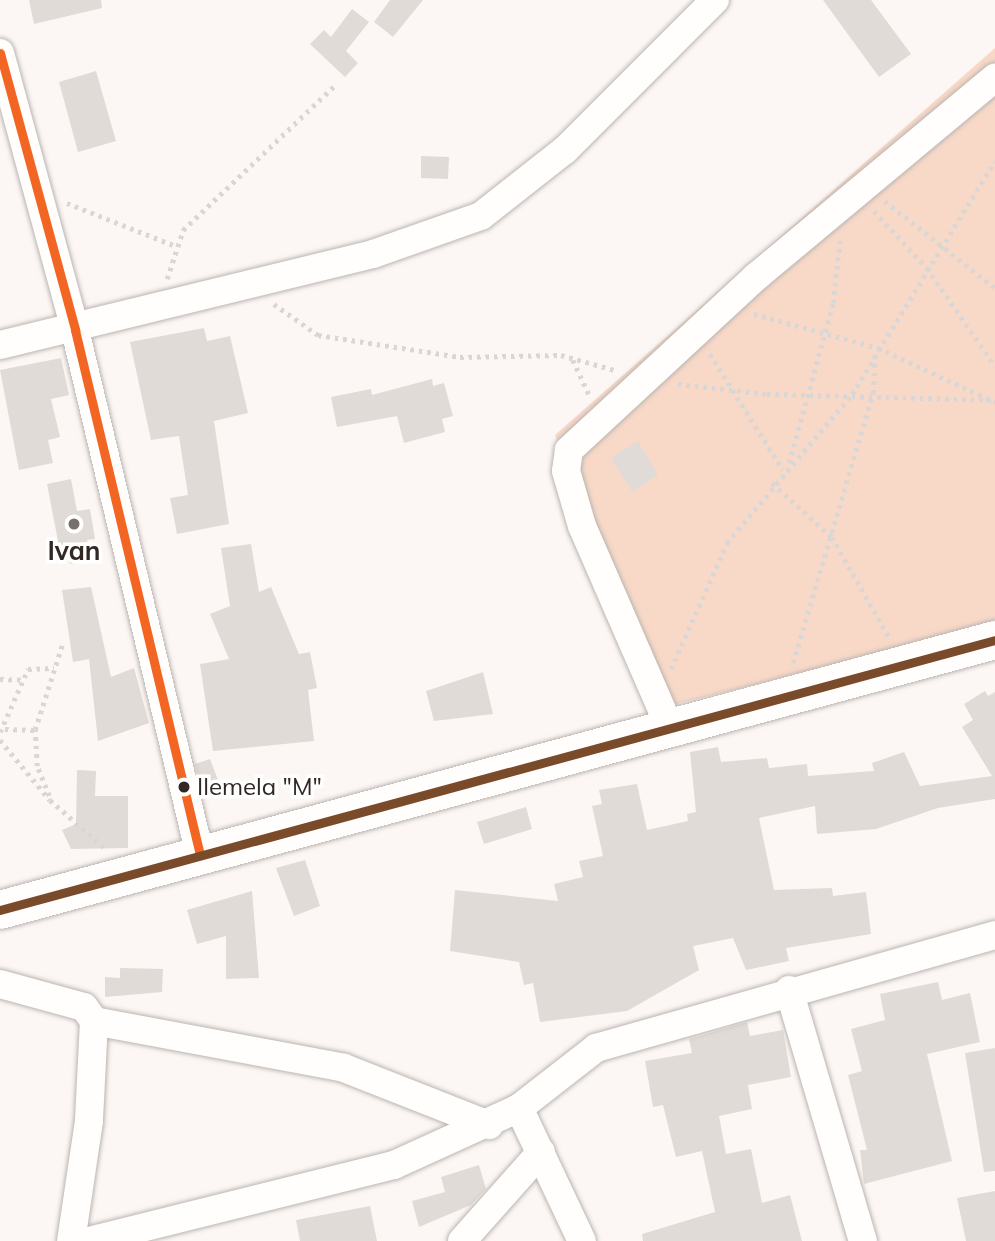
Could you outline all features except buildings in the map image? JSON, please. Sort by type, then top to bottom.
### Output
[{"type":"street","points":[[0,345],[167,308],[412,243],[481,216],[565,150],[715,0]]},
{"type":"street","points":[[0,57],[75,330],[200,855]]},
{"type":"street","points":[[662,710],[570,488],[567,456],[593,424],[648,379],[725,306],[854,194],[995,78]]},
{"type":"street","points":[[0,910],[200,855],[662,710],[782,696],[995,640]]},
{"type":"street","points":[[89,1241],[347,1179],[489,1125],[519,1108],[596,1048],[789,990],[995,935]]},
{"type":"street","points":[[0,984],[84,1007],[94,1021],[89,1121],[71,1241]]},
{"type":"street","points":[[789,990],[863,1241]]},
{"type":"street","points":[[94,1021],[344,1068],[489,1125]]},
{"type":"street","points":[[519,1108],[582,1241]]},
{"type":"street","points":[[462,1241],[541,1152]]},
{"type":"path","points":[[167,308],[173,245],[247,166],[335,85]]},
{"type":"path","points":[[662,710],[713,565],[772,483],[852,394],[995,161]]},
{"type":"path","points":[[854,194],[946,243],[995,288]]},
{"type":"path","points":[[854,194],[927,268],[995,366]]},
{"type":"path","points":[[788,464],[825,334],[854,194]]},
{"type":"path","points":[[39,197],[173,245]]},
{"type":"path","points":[[254,285],[318,335],[460,357],[573,359],[648,379],[730,391],[807,395],[873,393],[993,401]]},
{"type":"path","points":[[725,306],[878,348],[993,401]]},
{"type":"path","points":[[698,332],[730,391],[783,470]]},
{"type":"path","points":[[782,696],[832,537],[873,393],[875,354]]},
{"type":"path","points":[[573,359],[586,380],[593,424]]},
{"type":"path","points":[[772,483],[832,537],[903,665]]},
{"type":"path","points":[[50,800],[37,766],[36,730],[62,642]]},
{"type":"path","points":[[36,730],[3,730],[33,665],[54,668]]},
{"type":"path","points":[[0,679],[24,680]]},
{"type":"path","points":[[0,740],[50,800],[134,873]]},
{"type":"shaded area","points":[[995,48],[995,624],[665,707],[555,435]]},
{"type":"transit line","points":[[0,53],[75,330],[200,855]]},
{"type":"transit line","points":[[0,910],[995,640]]},
{"type":"place","name":"Ivan","points":[[74,524]]},
{"type":"place","name":"Ilemela \"M\"","points":[[184,787]]}]
